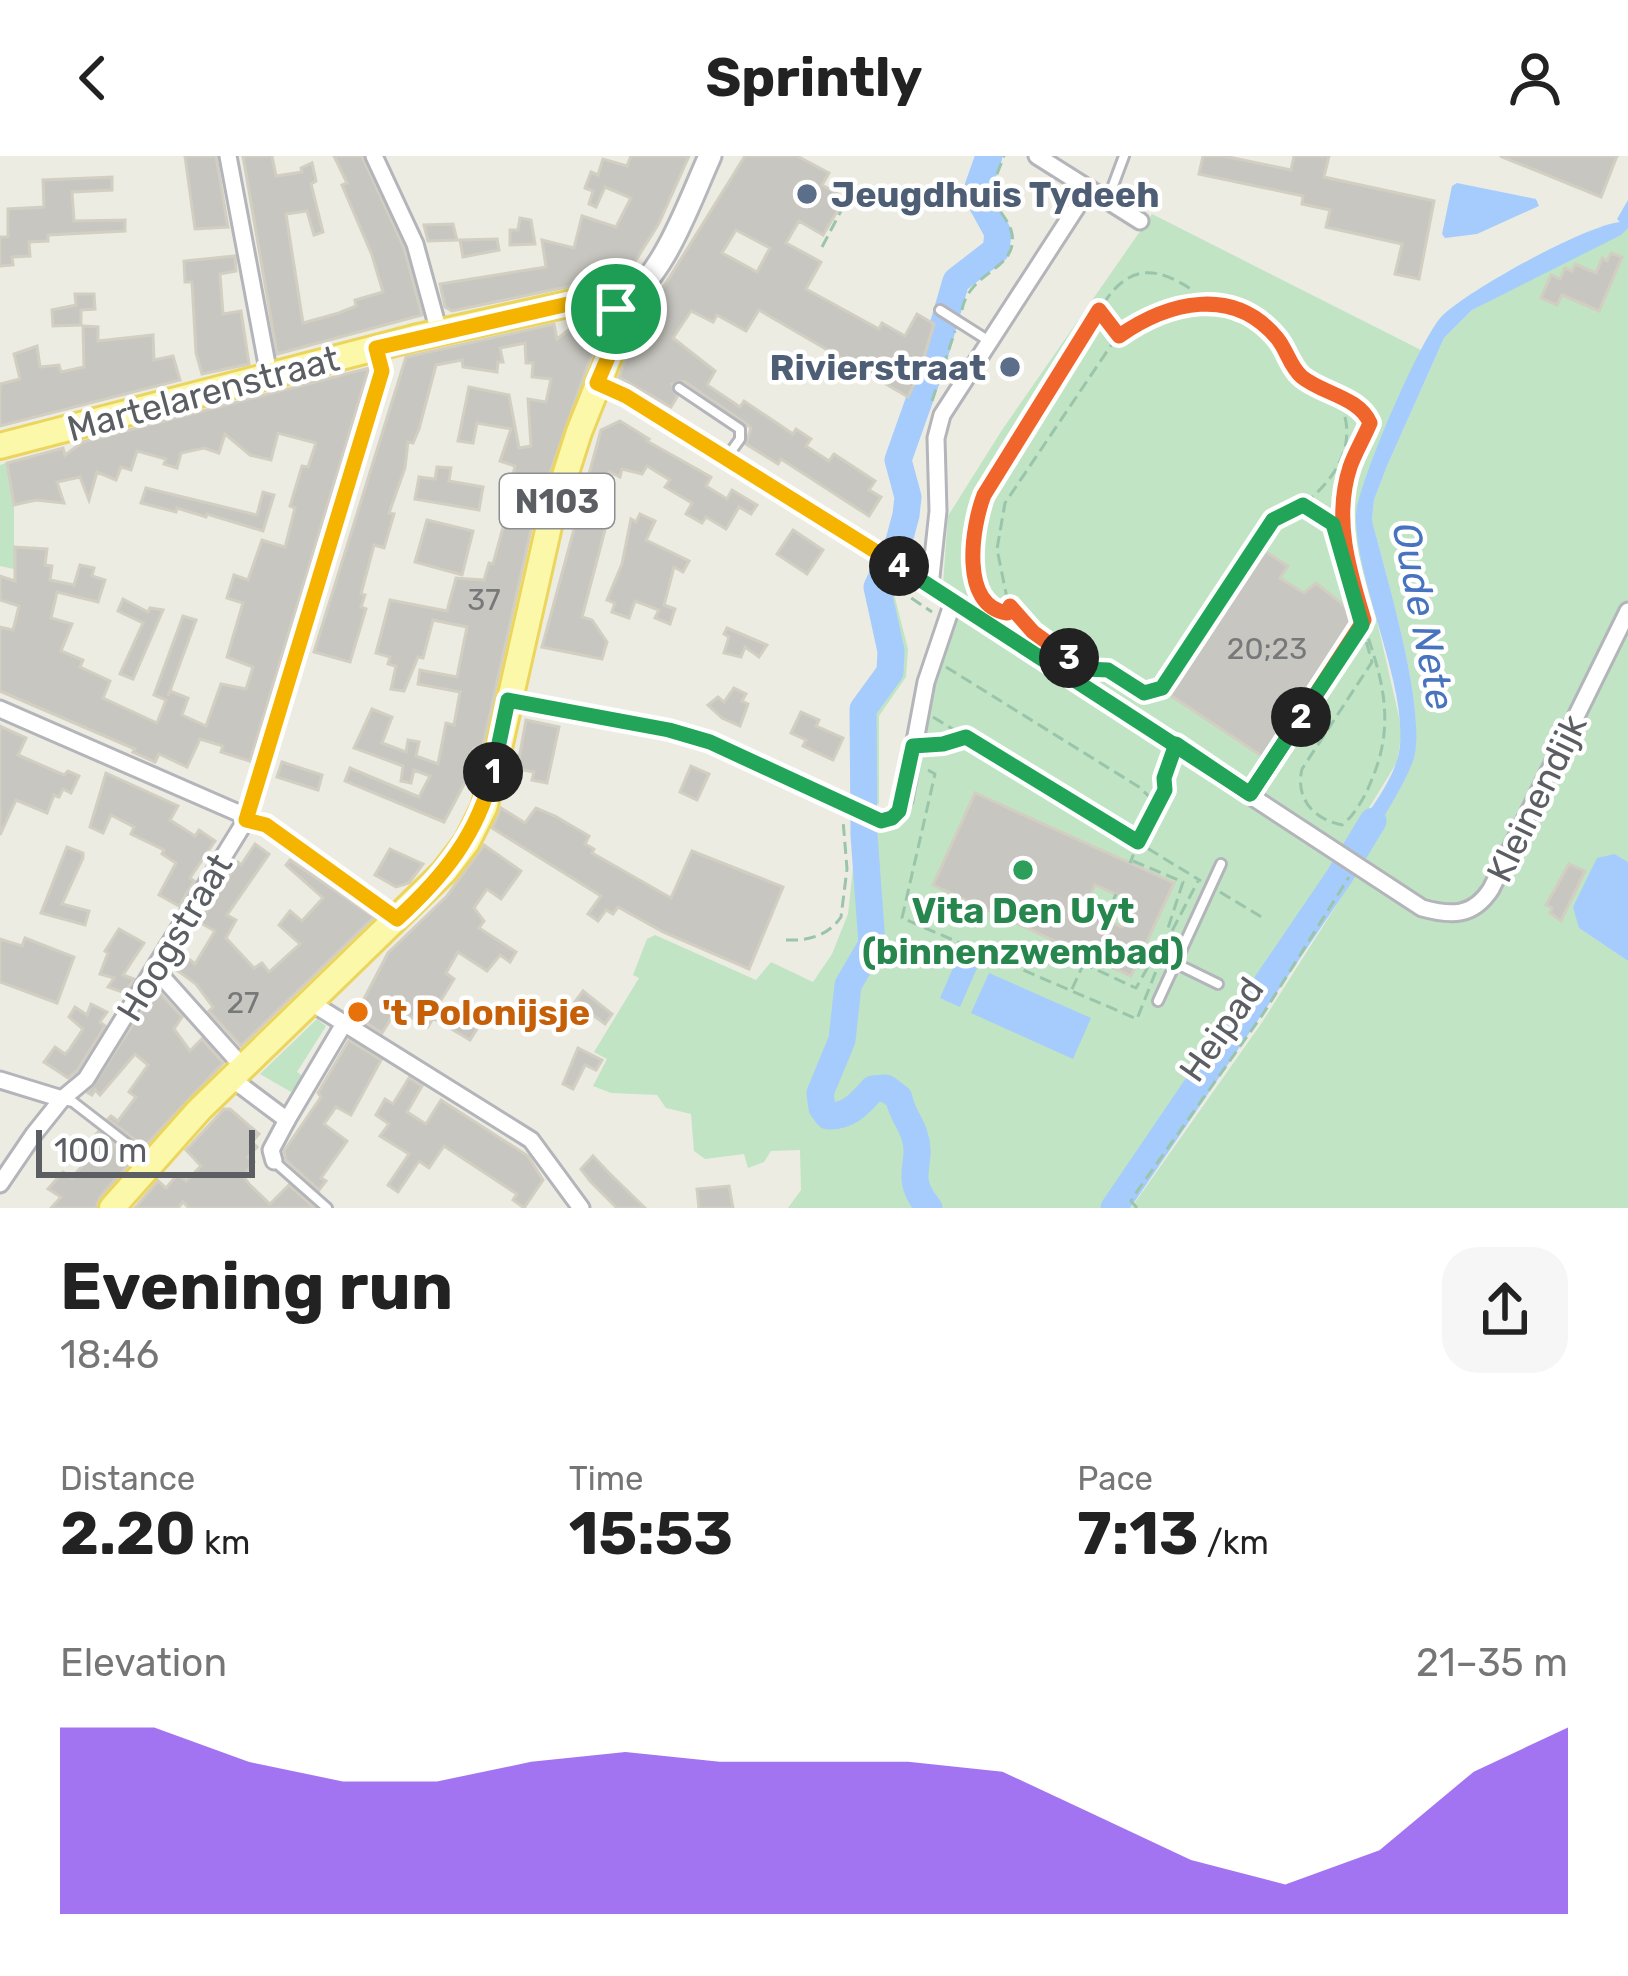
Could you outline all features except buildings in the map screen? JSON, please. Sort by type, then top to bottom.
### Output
[{"type":"main road","name":"Martelarenstraat","points":[[0,446],[439,332],[590,299],[616,309]]},
{"type":"main road","name":"N103","points":[[112,1208],[237,1072],[444,872],[467,842],[484,808],[549,526],[621,327],[616,309]]},
{"type":"street","points":[[228,156],[269,375]]},
{"type":"street","points":[[374,156],[415,244],[439,332]]},
{"type":"street","points":[[616,309],[638,292],[668,245],[710,156]]},
{"type":"street","points":[[1037,156],[1140,221]]},
{"type":"street","points":[[930,586],[938,511],[936,438],[942,415],[1089,188]]},
{"type":"street","name":"Hoogstraat","points":[[0,1184],[62,1100],[86,1079],[246,820],[382,371],[376,348]]},
{"type":"street","name":"Kleinendijk","points":[[597,383],[626,396],[903,568],[1176,744],[1340,854],[1354,870],[1422,908],[1446,915],[1473,909],[1484,901],[1628,611]]},
{"type":"street","points":[[508,700],[710,742],[881,821],[899,811],[932,658],[953,602]]},
{"type":"street","points":[[0,709],[281,835],[397,919]]},
{"type":"street","points":[[155,969],[237,1072],[286,1120]]},
{"type":"street","points":[[310,1002],[531,1140],[570,1204]]},
{"type":"street","points":[[274,1161],[271,1150],[286,1120],[345,1022]]},
{"type":"street","points":[[0,1080],[62,1100]]},
{"type":"lane","points":[[1107,200],[1124,156]]},
{"type":"lane","points":[[940,310],[989,341]]},
{"type":"lane","points":[[679,388],[740,429],[740,439],[727,459]]},
{"type":"lane","points":[[1158,1001],[1221,864]]},
{"type":"lane","points":[[1175,963],[1218,984]]},
{"type":"lane","points":[[62,1100],[73,1102],[151,1162]]},
{"type":"lane","points":[[274,1161],[327,1208]]},
{"type":"path","points":[[929,410],[967,291],[1000,266],[1012,246],[1012,230],[990,192],[1004,156]]},
{"type":"path","points":[[822,247],[839,207]]},
{"type":"path","points":[[1010,606],[1003,613],[981,592],[971,551],[974,520],[994,475],[1124,278],[1137,272],[1178,281],[1191,290],[1191,304]]},
{"type":"path","points":[[1303,505],[1333,524],[1363,623],[1386,695],[1384,740],[1370,785],[1348,820],[1334,825],[1303,802],[1299,774],[1372,662],[1363,623],[1343,542],[1351,466],[1370,423],[1362,410],[1297,374],[1276,338],[1257,320],[1210,301],[1144,318],[1119,336],[1005,503],[997,549],[1010,606],[1033,632],[1085,669],[1108,670],[1144,693],[1162,688],[1273,520],[1303,505],[1332,477],[1347,445],[1346,419],[1336,396]]},
{"type":"path","points":[[1099,310],[1119,336]]},
{"type":"path","points":[[1250,794],[1363,623]]},
{"type":"path","points":[[932,658],[1156,802]]},
{"type":"path","points":[[919,710],[1265,919]]},
{"type":"path","points":[[912,753],[966,737]]},
{"type":"path","points":[[1176,744],[1167,766],[1165,790],[1131,862],[1183,882],[1168,928],[1172,931],[1198,879]]},
{"type":"path","points":[[912,753],[935,775],[902,918],[1137,1019],[1166,946],[1161,944],[1136,988],[1084,964]]},
{"type":"path","points":[[786,940],[819,936],[838,924],[844,912],[848,869],[837,801]]},
{"type":"path","name":"Heipad","points":[[1137,1208],[1132,1198],[1263,1014],[1354,870]]},
{"type":"path","points":[[1105,919],[1116,894]]},
{"type":"path","points":[[1071,991],[1088,956]]},
{"type":"green space","points":[[1152,214],[1421,350],[1356,514],[1402,730],[1397,762],[1104,1208],[788,1208],[801,1190],[800,1150],[771,1151],[764,1162],[748,1168],[744,1154],[705,1159],[694,1151],[691,1114],[666,1108],[657,1095],[611,1093],[593,1086],[607,1059],[594,1052],[639,978],[633,975],[647,939],[655,935],[756,980],[771,962],[813,982],[832,954],[848,914],[855,849],[869,823],[884,830],[900,823],[909,797],[926,708],[954,613],[943,584],[948,516]]},
{"type":"green space","points":[[1628,228],[1628,862],[1615,854],[1579,928],[1628,961],[1628,1208],[1131,1208],[1261,1024],[1355,876],[1413,758],[1415,708],[1410,676],[1372,520],[1387,466],[1444,338],[1472,310]]},
{"type":"green space","points":[[6,463],[14,500],[14,569],[0,566],[0,465]]},
{"type":"green space","points":[[886,567],[900,575],[893,590],[908,649],[906,677],[879,716],[879,804],[863,800],[861,736],[865,707],[890,667],[879,591]]},
{"type":"green space","points":[[317,1019],[326,1026],[297,1072],[304,1077],[291,1092],[260,1074]]},
{"type":"water","points":[[1457,183],[1536,199],[1539,206],[1477,234],[1445,238],[1452,186]]},
{"type":"water","points":[[1628,200],[1628,228],[1621,235],[1472,310],[1444,338],[1387,466],[1372,520],[1403,642],[1416,739],[1408,773],[1362,852],[1347,844],[1389,780],[1398,757],[1400,731],[1398,702],[1358,543],[1359,499],[1378,444],[1421,350],[1443,315],[1528,260],[1620,222],[1617,219]]},
{"type":"water","points":[[1615,854],[1628,862],[1628,961],[1579,928],[1573,907],[1597,858]]},
{"type":"water","points":[[957,959],[977,968],[960,1007],[940,998]]},
{"type":"water","points":[[989,973],[1091,1018],[1073,1059],[971,1013]]},
{"type":"waterway","points":[[929,1208],[916,1186],[917,1145],[899,1098],[886,1088],[873,1089],[848,1112],[828,1116],[820,1093],[842,1040],[848,985],[872,944],[864,835],[863,709],[890,672],[891,651],[877,587],[906,515],[908,497],[898,460],[956,281],[996,250],[998,233],[976,193],[989,156]]},
{"type":"waterway","name":"Oude Nete","points":[[1114,1208],[1373,821]]},
{"type":"place","name":"Jeugdhuis Tydeeh","points":[[807,194]]},
{"type":"place","name":"Rivierstraat","points":[[1010,367]]},
{"type":"place","name":"Vita Den Uyt (binnenzwembad)","points":[[1023,870]]},
{"type":"place","name":"'t Polonijsje","points":[[358,1012]]},
{"type":"route","points":[[616,309],[590,299],[376,348],[382,371],[246,820],[266,825],[397,919],[467,842],[484,808],[508,700],[710,742],[881,821],[892,818],[904,800],[913,746],[966,737],[1138,842],[1165,790],[1164,778],[1176,744],[1250,794],[1362,625],[1343,542],[1343,508],[1345,485],[1370,423],[1368,416],[1297,374],[1276,338],[1257,320],[1232,309],[1210,301],[1177,306],[1144,318],[1119,336],[1099,310],[994,475],[974,520],[971,551],[976,580],[995,610],[1007,613],[1010,606],[1033,632],[1085,669],[1108,670],[1144,693],[1162,688],[1273,520],[1303,505],[1333,524],[1362,625],[1306,710],[1250,794],[1199,760],[1176,744],[1161,734],[903,568],[626,396],[597,383],[621,327],[616,309]]}]
